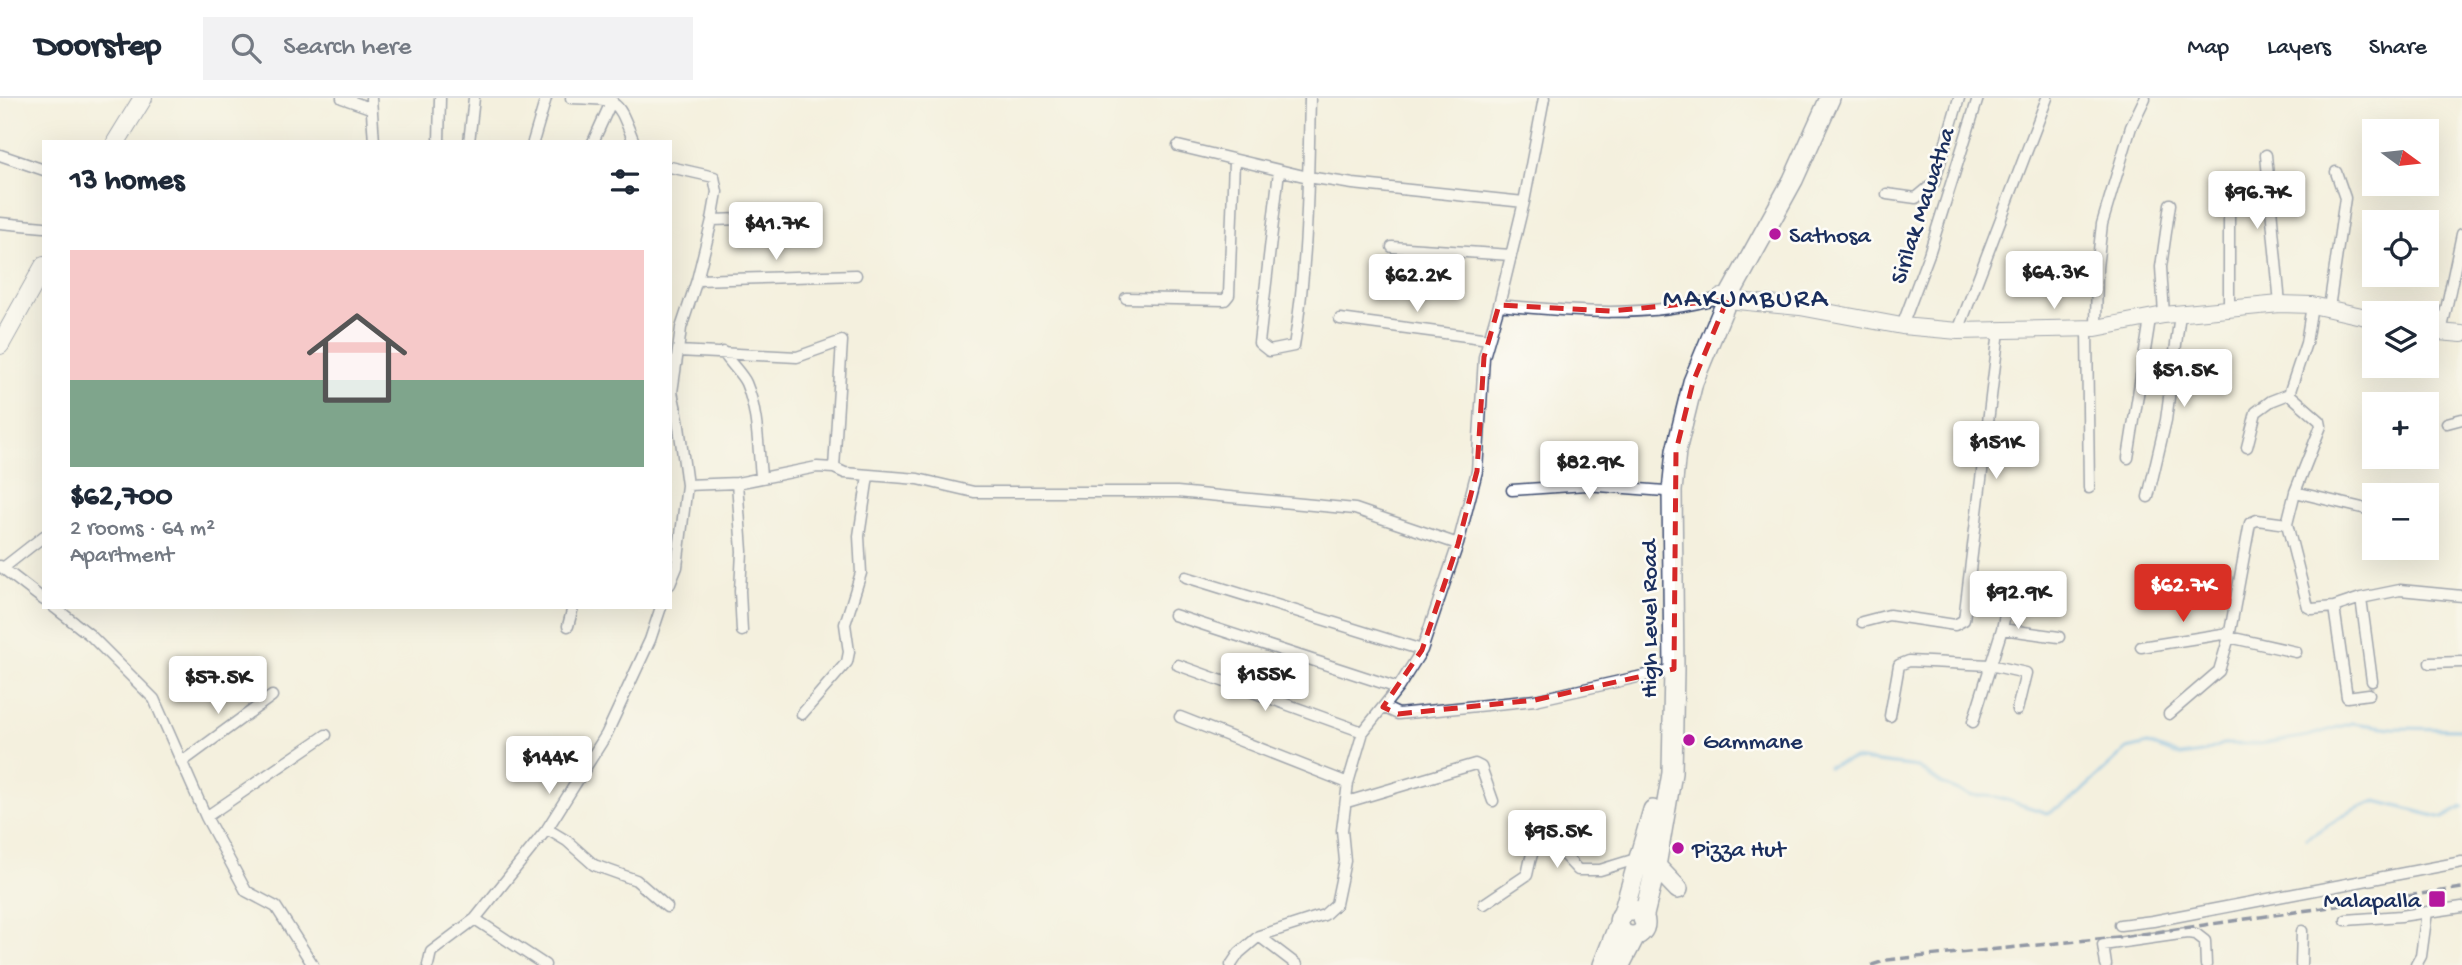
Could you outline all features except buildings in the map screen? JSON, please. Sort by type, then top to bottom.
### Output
[{"type":"highway","name":"High Level Road","points":[[1620,965],[1639,928],[1648,862],[1672,773],[1665,491],[1670,449],[1686,380],[1824,98]]},
{"type":"highway","name":"High Level Road","points":[[1670,670],[1672,491],[1676,451],[1693,382],[1724,298],[1793,180],[1830,98]]},
{"type":"highway","name":"High Level Road","points":[[1604,965],[1621,918],[1648,862]]},
{"type":"highway","points":[[1648,862],[1678,889]]},
{"type":"highway","points":[[1621,918],[1634,910],[1640,912],[1639,928]]},
{"type":"main road","points":[[117,140],[143,98]]},
{"type":"main road","points":[[0,345],[42,270]]},
{"type":"street","points":[[342,98],[370,103],[374,140]]},
{"type":"street","points":[[439,140],[440,98]]},
{"type":"street","points":[[469,140],[474,98]]},
{"type":"street","points":[[534,140],[546,98]]},
{"type":"street","points":[[571,98],[612,100],[621,107],[633,140]]},
{"type":"street","points":[[1279,171],[1259,343],[1269,351],[1294,346],[1300,307],[1310,98]]},
{"type":"street","points":[[1231,965],[1239,953],[1259,936],[1324,915],[1336,904],[1345,861],[1342,830],[1348,783],[1363,732],[1398,688],[1422,650],[1458,544],[1477,471],[1484,357],[1524,201],[1544,98]]},
{"type":"street","points":[[1887,194],[1916,198],[1934,183],[1959,98]]},
{"type":"street","name":"Sirilak Mawatha","points":[[1902,326],[1929,254],[1978,98]]},
{"type":"street","points":[[1958,331],[2047,98]]},
{"type":"street","points":[[2089,488],[2091,328],[2102,224],[2131,127],[2145,98]]},
{"type":"street","points":[[594,140],[612,100]]},
{"type":"street","points":[[1178,146],[1308,177],[1524,201]]},
{"type":"street","points":[[0,155],[42,169]]},
{"type":"street","points":[[2266,155],[2280,304]]},
{"type":"street","points":[[1126,298],[1224,300],[1229,295],[1234,161]]},
{"type":"street","points":[[672,167],[714,177],[717,192],[697,280],[681,328],[672,392],[674,419],[687,485],[677,567],[672,579]]},
{"type":"street","points":[[2329,308],[2345,198],[2336,172]]},
{"type":"street","points":[[2229,186],[2229,308]]},
{"type":"street","points":[[2148,497],[2166,420],[2165,316],[2161,267],[2170,204]]},
{"type":"street","points":[[712,220],[807,217]]},
{"type":"street","points":[[0,223],[42,227]]},
{"type":"street","points":[[2439,314],[2462,234]]},
{"type":"street","points":[[1392,247],[1511,255]]},
{"type":"street","points":[[697,280],[856,275]]},
{"type":"street","points":[[1499,305],[1563,311],[1611,311],[1675,307],[1724,298],[1800,307],[1902,326],[1958,331],[2091,328],[2165,316],[2280,304],[2312,305],[2362,316]]},
{"type":"street","points":[[2289,394],[2306,343],[2312,305]]},
{"type":"street","points":[[2128,458],[2165,316]]},
{"type":"street","points":[[1340,319],[1489,339]]},
{"type":"street","points":[[1863,622],[1889,615],[1955,625],[1964,620],[1999,331]]},
{"type":"street","points":[[2439,332],[2462,334]]},
{"type":"street","points":[[678,351],[797,357],[842,341],[834,468]]},
{"type":"street","points":[[723,352],[731,366],[746,381],[755,420],[761,477]]},
{"type":"street","points":[[2247,447],[2256,412],[2271,401],[2289,394]]},
{"type":"street","points":[[2289,394],[2320,421],[2321,426],[2295,492],[2287,524],[2308,607],[2334,607],[2400,590],[2462,596]]},
{"type":"street","points":[[2447,423],[2462,419]]},
{"type":"street","points":[[687,485],[737,483],[817,467],[868,476],[918,479],[974,492],[1177,492],[1355,509],[1458,544]]},
{"type":"street","points":[[802,714],[847,662],[849,652],[845,624],[861,573],[859,536],[868,476]]},
{"type":"street","points":[[737,483],[742,551],[742,631]]},
{"type":"street","points":[[1512,490],[1586,485],[1665,491]]},
{"type":"street","points":[[2295,492],[2362,508]]},
{"type":"street","points":[[2169,714],[2220,671],[2250,523],[2256,520],[2287,524]]},
{"type":"street","points":[[42,537],[1,567],[42,598]]},
{"type":"street","points":[[1186,577],[1422,650]]},
{"type":"street","points":[[1970,581],[2006,591],[2009,595],[2002,629],[1973,722]]},
{"type":"street","points":[[2361,598],[2372,681]]},
{"type":"street","points":[[2334,607],[2347,697],[2369,694]]},
{"type":"street","points":[[57,609],[90,635],[154,699],[206,817],[246,891],[276,907],[313,965]]},
{"type":"street","points":[[568,626],[572,609]]},
{"type":"street","points":[[428,965],[431,952],[475,919],[547,829],[606,734],[650,640],[661,609]]},
{"type":"street","points":[[1174,615],[1398,688]]},
{"type":"street","points":[[2002,629],[2059,637]]},
{"type":"street","points":[[2141,647],[2229,635],[2296,652]]},
{"type":"street","points":[[1890,716],[1899,665],[1909,661],[1990,665],[2026,673],[2017,710]]},
{"type":"street","points":[[2430,663],[2462,662]]},
{"type":"street","points":[[1178,665],[1363,732]]},
{"type":"street","points":[[1383,707],[1398,714],[1535,700],[1670,670]]},
{"type":"street","points":[[182,762],[272,696]]},
{"type":"street","points":[[1180,717],[1348,783]]},
{"type":"street","points":[[206,817],[326,735]]},
{"type":"street","points":[[1347,802],[1475,764],[1482,767],[1493,801]]},
{"type":"street","points":[[547,829],[567,841],[594,865],[636,880],[667,907]]},
{"type":"street","points":[[1485,904],[1527,875],[1534,847],[1540,841],[1549,839],[1578,870],[1600,870],[1648,862]]},
{"type":"street","points":[[2120,925],[2462,862]]},
{"type":"street","points":[[2346,920],[2462,907]]},
{"type":"street","points":[[2416,965],[2421,956],[2427,912]]},
{"type":"street","points":[[475,919],[545,965]]},
{"type":"street","points":[[2301,965],[2302,931]]},
{"type":"street","points":[[2106,965],[2103,945],[2187,933],[2196,934],[2205,941],[2206,965]]},
{"type":"street","points":[[1259,936],[1297,965]]},
{"type":"highlighted area","points":[[1727,300],[1693,382],[1676,451],[1674,669],[1535,700],[1398,714],[1383,707],[1422,650],[1458,544],[1477,471],[1484,357],[1499,305],[1611,311]]},
{"type":"waterway","points":[[1828,767],[1853,759],[1918,767],[1942,784],[1969,795],[1997,797],[2047,813],[2073,799],[2127,749],[2148,744],[2181,756],[2202,753],[2222,744],[2260,744],[2308,736],[2352,723],[2392,728],[2462,729]]},
{"type":"waterway","points":[[2307,838],[2353,810],[2376,801],[2443,818],[2462,807]]},
{"type":"railway","points":[[1872,965],[1887,960],[2128,936],[2462,888]]},
{"type":"place","name":"Sathosa","points":[[1775,234]]},
{"type":"place","name":"Gammane","points":[[1689,740]]},
{"type":"place","name":"Pizza Hut","points":[[1678,848]]},
{"type":"place","name":"Malapalla","points":[[2437,899]]},
{"type":"district","name":"MAKUMBURA","points":[[1746,296]]}]
